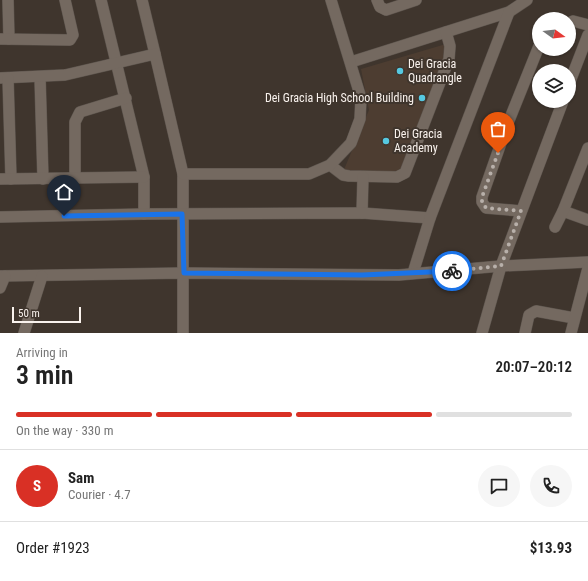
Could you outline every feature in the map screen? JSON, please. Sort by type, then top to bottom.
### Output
[{"type":"street","points":[[8,0],[4,39],[70,40],[74,35],[65,0]]},
{"type":"street","points":[[101,0],[144,177],[144,214]]},
{"type":"street","points":[[142,0],[183,174],[183,333]]},
{"type":"street","points":[[183,174],[309,174],[330,165],[351,143],[360,119],[361,98],[331,0]]},
{"type":"street","points":[[377,0],[380,7],[386,10],[416,0]]},
{"type":"street","points":[[351,62],[510,12],[527,0]]},
{"type":"street","points":[[413,273],[430,218],[510,12]]},
{"type":"street","points":[[576,22],[588,25]]},
{"type":"street","points":[[330,165],[343,175],[363,177],[397,177],[405,173],[449,59],[450,46],[446,32]]},
{"type":"street","points":[[576,66],[588,34]]},
{"type":"street","points":[[144,177],[5,179],[4,78],[65,75],[155,54]]},
{"type":"street","points":[[521,211],[486,208],[482,202],[482,197],[508,123],[535,56]]},
{"type":"street","points":[[40,77],[43,179]]},
{"type":"street","points":[[75,178],[75,122],[80,112],[126,98]]},
{"type":"street","points":[[482,333],[501,266],[560,108]]},
{"type":"street","points":[[555,227],[563,211],[588,148]]},
{"type":"street","points":[[362,213],[363,177]]},
{"type":"street","points":[[563,211],[588,220]]},
{"type":"street","points":[[0,217],[144,214],[362,213],[430,218]]},
{"type":"street","points":[[0,288],[3,276],[184,273],[362,275],[588,262]]},
{"type":"street","points":[[571,333],[588,268]]},
{"type":"street","points":[[24,333],[42,276]]},
{"type":"street","points":[[525,333],[530,315],[536,311],[574,318]]},
{"type":"shaded area","name":"Dei Gracia Academy","points":[[446,44],[444,59],[403,177],[343,172],[369,110],[361,69]]},
{"type":"way so far","points":[[452,271],[501,266],[521,211],[486,208],[482,202],[482,197],[498,153]]},
{"type":"place","name":"Dei Gracia Quadrangle","points":[[400,71]]},
{"type":"place","name":"Dei Gracia High School Building","points":[[422,98]]},
{"type":"place","name":"Dei Gracia Academy","points":[[386,141]]},
{"type":"route","points":[[64,216],[182,214],[184,273],[399,275],[452,271]]}]
